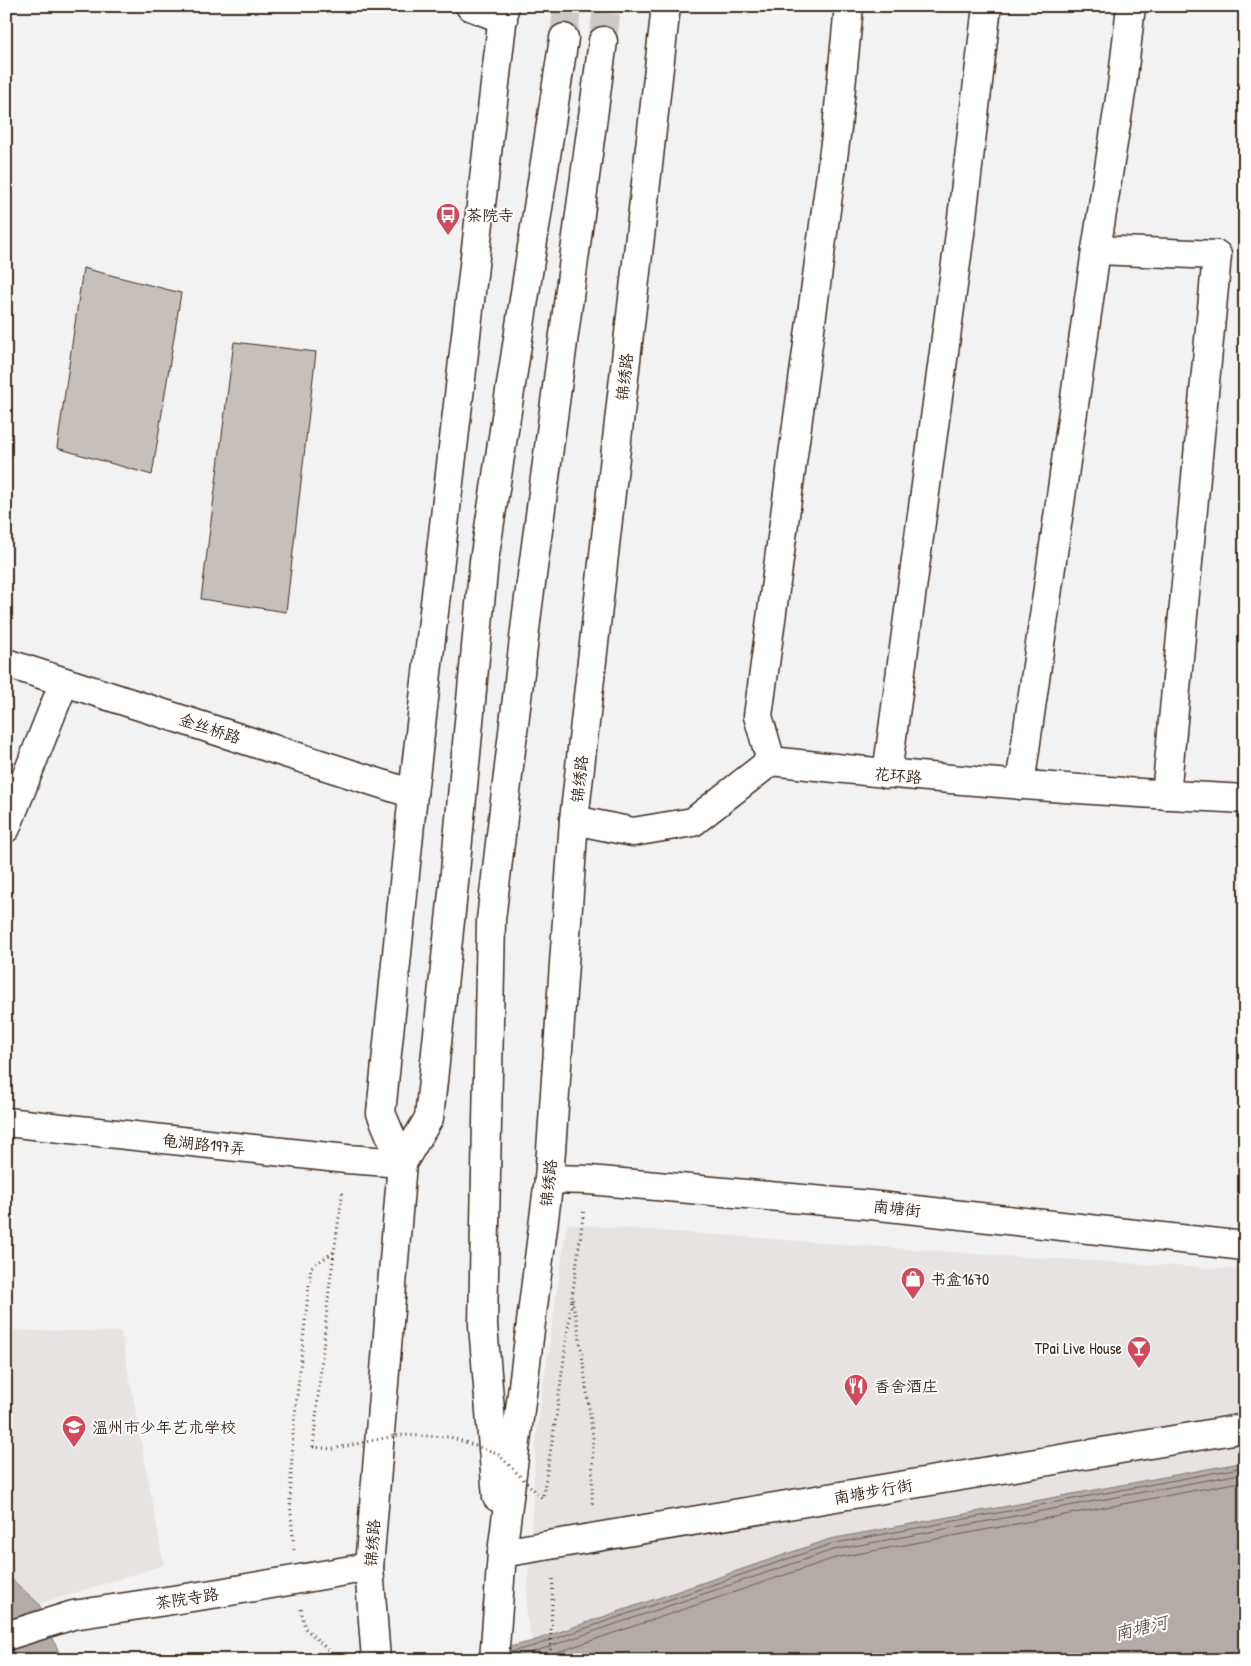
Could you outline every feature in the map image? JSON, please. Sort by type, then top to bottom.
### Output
[{"type":"street","points":[[470,6],[503,12]]},
{"type":"street","name":"锦绣路","points":[[495,1647],[502,1553],[549,1179],[574,820],[666,6]]},
{"type":"street","points":[[574,820],[633,832],[693,822],[771,761],[758,716],[836,138],[849,6]]},
{"type":"street","points":[[887,774],[960,226],[987,6]]},
{"type":"street","points":[[1020,785],[1096,250],[1122,86],[1131,6]]},
{"type":"street","name":"锦绣路","points":[[402,1163],[381,1113],[413,794],[503,12]]},
{"type":"street","name":"锦绣路","points":[[375,1656],[369,1567],[402,1163],[429,1118],[454,883],[484,561],[564,38]]},
{"type":"street","name":"锦绣路","points":[[502,1553],[483,1325],[491,920],[527,613],[603,41]]},
{"type":"street","points":[[1096,250],[1216,256],[1166,795]]},
{"type":"street","name":"金丝桥路","points":[[6,663],[413,794]]},
{"type":"street","points":[[6,828],[64,682]]},
{"type":"street","name":"花环路","points":[[771,761],[887,774],[1020,785],[1245,799]]},
{"type":"street","name":"龟湖路197弄","points":[[6,1122],[347,1159],[402,1163]]},
{"type":"street","name":"南塘街","points":[[549,1179],[588,1180],[870,1205],[1245,1246]]},
{"type":"street","name":"南塘步行街","points":[[502,1553],[1245,1428]]},
{"type":"street","name":"茶院寺路","points":[[6,1636],[73,1615],[369,1567]]},
{"type":"path","points":[[347,1159],[334,1252],[313,1447],[332,1449],[399,1435],[450,1437],[497,1453],[542,1498],[588,1180]]},
{"type":"path","points":[[330,1660],[328,1650],[304,1628],[296,1580],[290,1502],[293,1432],[311,1267],[334,1252]]},
{"type":"path","points":[[572,1299],[593,1437],[592,1503],[586,1510]]},
{"type":"path","points":[[550,1660],[554,1544]]},
{"type":"shaded area","points":[[567,1224],[1004,1256],[1245,1270],[1245,1462],[830,1539],[533,1641],[526,1616],[537,1428]]},
{"type":"shaded area","name":"温州市少年艺术学校","points":[[6,1330],[121,1332],[164,1565],[39,1604],[6,1576]]},
{"type":"water","name":"南塘河","points":[[1245,1462],[1245,1660],[458,1660],[533,1641],[830,1539]]},
{"type":"water","points":[[6,1576],[39,1604],[62,1660],[6,1660]]},
{"type":"building","points":[[83,268],[181,293],[152,475],[57,448]]},
{"type":"building","points":[[234,342],[316,352],[286,612],[201,599]]},
{"type":"tunnel","points":[[564,38],[567,6]]},
{"type":"tunnel","points":[[603,41],[607,6]]},
{"type":"place","name":"茶院寺","points":[[448,236]]},
{"type":"place","name":"书盒1670","points":[[913,1300]]},
{"type":"place","name":"TPai Live House","points":[[1139,1369]]},
{"type":"place","name":"香舍酒庄","points":[[856,1407]]},
{"type":"place","name":"温州市少年艺术学校","points":[[74,1448]]}]
